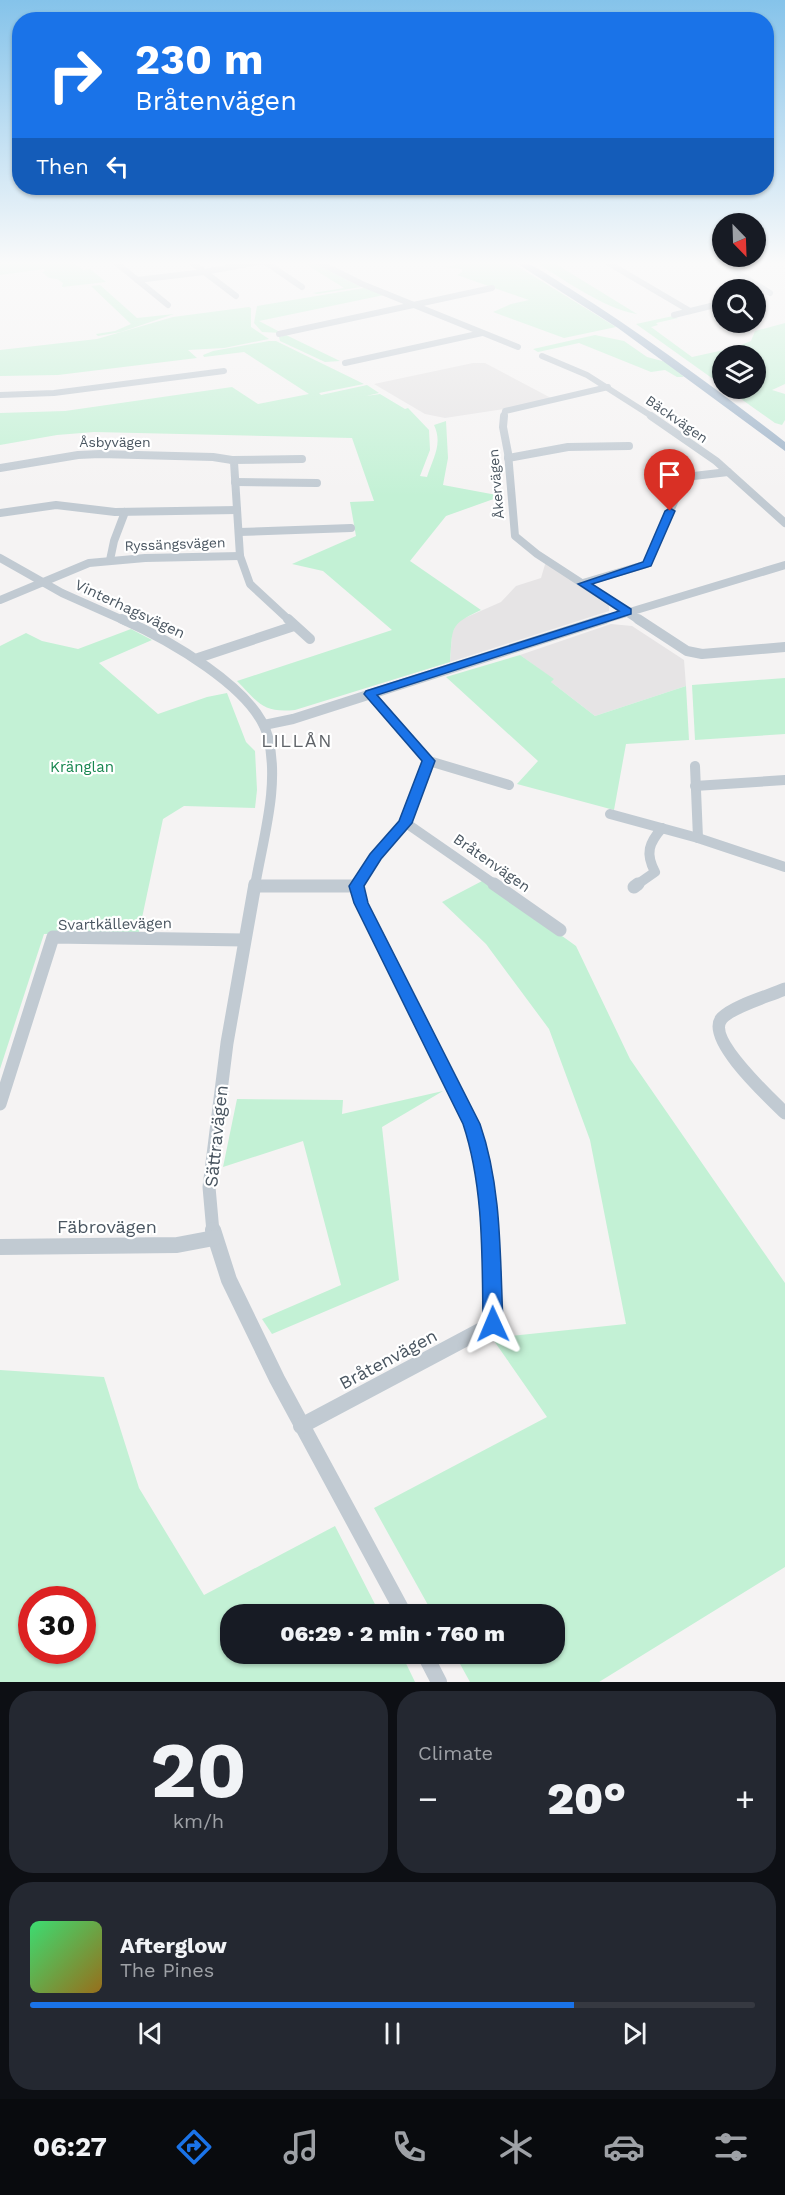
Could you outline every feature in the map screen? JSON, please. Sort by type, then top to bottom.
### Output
[{"type":"highway","points":[[644,339],[785,448]]},
{"type":"highway","points":[[646,339],[785,437]]},
{"type":"street","points":[[345,363],[452,339]]},
{"type":"street","points":[[500,339],[518,346]]},
{"type":"street","name":"Bäckvägen","points":[[542,356],[608,387],[696,446],[785,523]]},
{"type":"street","points":[[0,394],[54,393],[224,371]]},
{"type":"street","name":"Åkervägen","points":[[608,387],[505,411],[503,427],[515,536],[537,554],[687,651],[702,654],[785,647]]},
{"type":"street","points":[[508,458],[542,450],[570,447],[629,446]]},
{"type":"street","name":"Åsbyvägen","points":[[0,468],[78,455],[100,454],[213,457],[232,460],[302,459]]},
{"type":"street","points":[[232,460],[240,556],[250,584],[310,639]]},
{"type":"street","points":[[583,584],[647,564],[685,477],[728,472]]},
{"type":"street","points":[[235,482],[317,483]]},
{"type":"street","points":[[0,513],[56,505],[125,512],[237,510]]},
{"type":"street","name":"Ryssängsvägen","points":[[110,560],[114,541],[125,512]]},
{"type":"street","points":[[239,532],[351,528]]},
{"type":"street","name":"Ryssängsvägen","points":[[0,600],[77,567],[110,560],[240,556]]},
{"type":"street","name":"Vinterhagsvägen","points":[[0,558],[40,582],[173,642],[198,658],[236,691],[264,725]]},
{"type":"street","points":[[264,725],[293,718],[627,612],[785,565]]},
{"type":"street","points":[[198,658],[294,626]]},
{"type":"street","points":[[370,694],[429,761],[509,785]]},
{"type":"street","name":"Sättravägen","points":[[264,725],[273,775],[226,1043],[209,1187],[214,1238],[229,1280],[301,1426],[399,1604]]},
{"type":"street","points":[[255,886],[356,886],[375,856],[406,823],[429,761]]},
{"type":"street","points":[[695,766],[698,838]]},
{"type":"street","points":[[695,786],[785,780]]},
{"type":"street","points":[[610,814],[698,838],[785,867]]},
{"type":"street","name":"Bråtenvägen","points":[[406,823],[560,930]]},
{"type":"street","points":[[633,886],[655,872],[648,860],[648,849],[662,828]]},
{"type":"street","name":"Bråtenvägen","points":[[301,1426],[493,1324],[490,1247],[482,1155],[468,1114],[361,903],[356,886]]},
{"type":"street","name":"Svartkällevägen","points":[[0,1104],[53,937],[244,940]]},
{"type":"street","points":[[785,989],[730,1012],[722,1017],[719,1025],[724,1041],[734,1057],[785,1113]]},
{"type":"street","name":"Fäbrovägen","points":[[0,1247],[177,1245],[214,1238]]},
{"type":"street","points":[[430,1664],[439,1682]]},
{"type":"shaded area","points":[[473,363],[485,363],[551,398],[504,409],[445,418],[425,414],[374,384]]},
{"type":"shaded area","points":[[546,561],[609,604],[609,611],[450,662],[452,633],[458,621],[501,602],[516,586],[541,578]]},
{"type":"shaded area","points":[[611,624],[632,626],[684,660],[686,686],[595,716],[551,682],[553,679],[520,655]]},
{"type":"green space","points":[[93,339],[267,339],[224,348],[188,350],[197,358],[58,375],[0,376],[0,350]]},
{"type":"green space","points":[[295,339],[340,361],[325,362],[280,341]]},
{"type":"green space","points":[[575,339],[617,339],[624,341],[647,357],[666,362],[684,377],[677,377],[665,370],[651,372],[579,343],[538,352],[533,349]]},
{"type":"green space","points":[[658,339],[668,339],[692,357],[712,353],[712,378]]},
{"type":"green space","points":[[752,339],[785,339],[785,384],[772,390],[785,394],[785,420],[782,425],[775,423],[741,399],[766,399],[766,345],[741,345]]},
{"type":"green space","points":[[276,341],[364,384],[319,393],[321,395],[367,385],[379,393],[366,396],[380,394],[405,409],[408,408],[429,430],[430,450],[420,476],[427,477],[436,451],[438,438],[434,425],[446,421],[448,458],[443,485],[502,496],[446,516],[410,561],[481,610],[457,624],[454,629],[450,662],[295,710],[284,711],[262,705],[237,681],[392,630],[323,571],[292,564],[356,536],[350,502],[374,501],[352,438],[94,432],[57,435],[0,445],[0,413],[65,411],[232,387],[258,404],[309,394],[244,352],[204,357],[203,355],[213,351]]},
{"type":"green space","name":"Kränglan","points":[[131,629],[152,640],[99,663],[158,714],[207,697],[227,693],[246,742],[255,751],[257,790],[255,808],[184,806],[163,819],[139,932],[44,934],[0,1069],[0,646],[26,633],[42,641],[78,649]]},
{"type":"green space","points":[[520,655],[554,679],[551,682],[595,716],[686,686],[689,740],[626,744],[614,810],[517,784],[538,761],[446,677]]},
{"type":"green space","points":[[785,678],[785,734],[695,740],[692,685]]},
{"type":"green space","points":[[484,880],[576,946],[630,1059],[785,1283],[785,1567],[599,1682],[470,1682],[460,1664],[565,1664],[565,1604],[427,1604],[374,1508],[547,1417],[492,1338],[626,1324],[590,1140],[549,1029],[486,944],[442,902]]},
{"type":"green space","points":[[443,1091],[382,1127],[399,1280],[272,1334],[262,1319],[341,1285],[303,1141],[223,1167],[237,1099],[343,1100],[342,1114]]},
{"type":"green space","points":[[0,1370],[104,1377],[139,1488],[204,1595],[335,1526],[375,1604],[220,1604],[220,1664],[406,1664],[415,1682],[0,1682]]},
{"type":"district","name":"LILLÅN","points":[[297,740]]},
{"type":"route","points":[[493,1324],[493,1283],[482,1155],[472,1124],[361,903],[356,886],[375,856],[406,823],[429,761],[370,694],[627,612],[583,584],[647,564],[670,511]]}]
